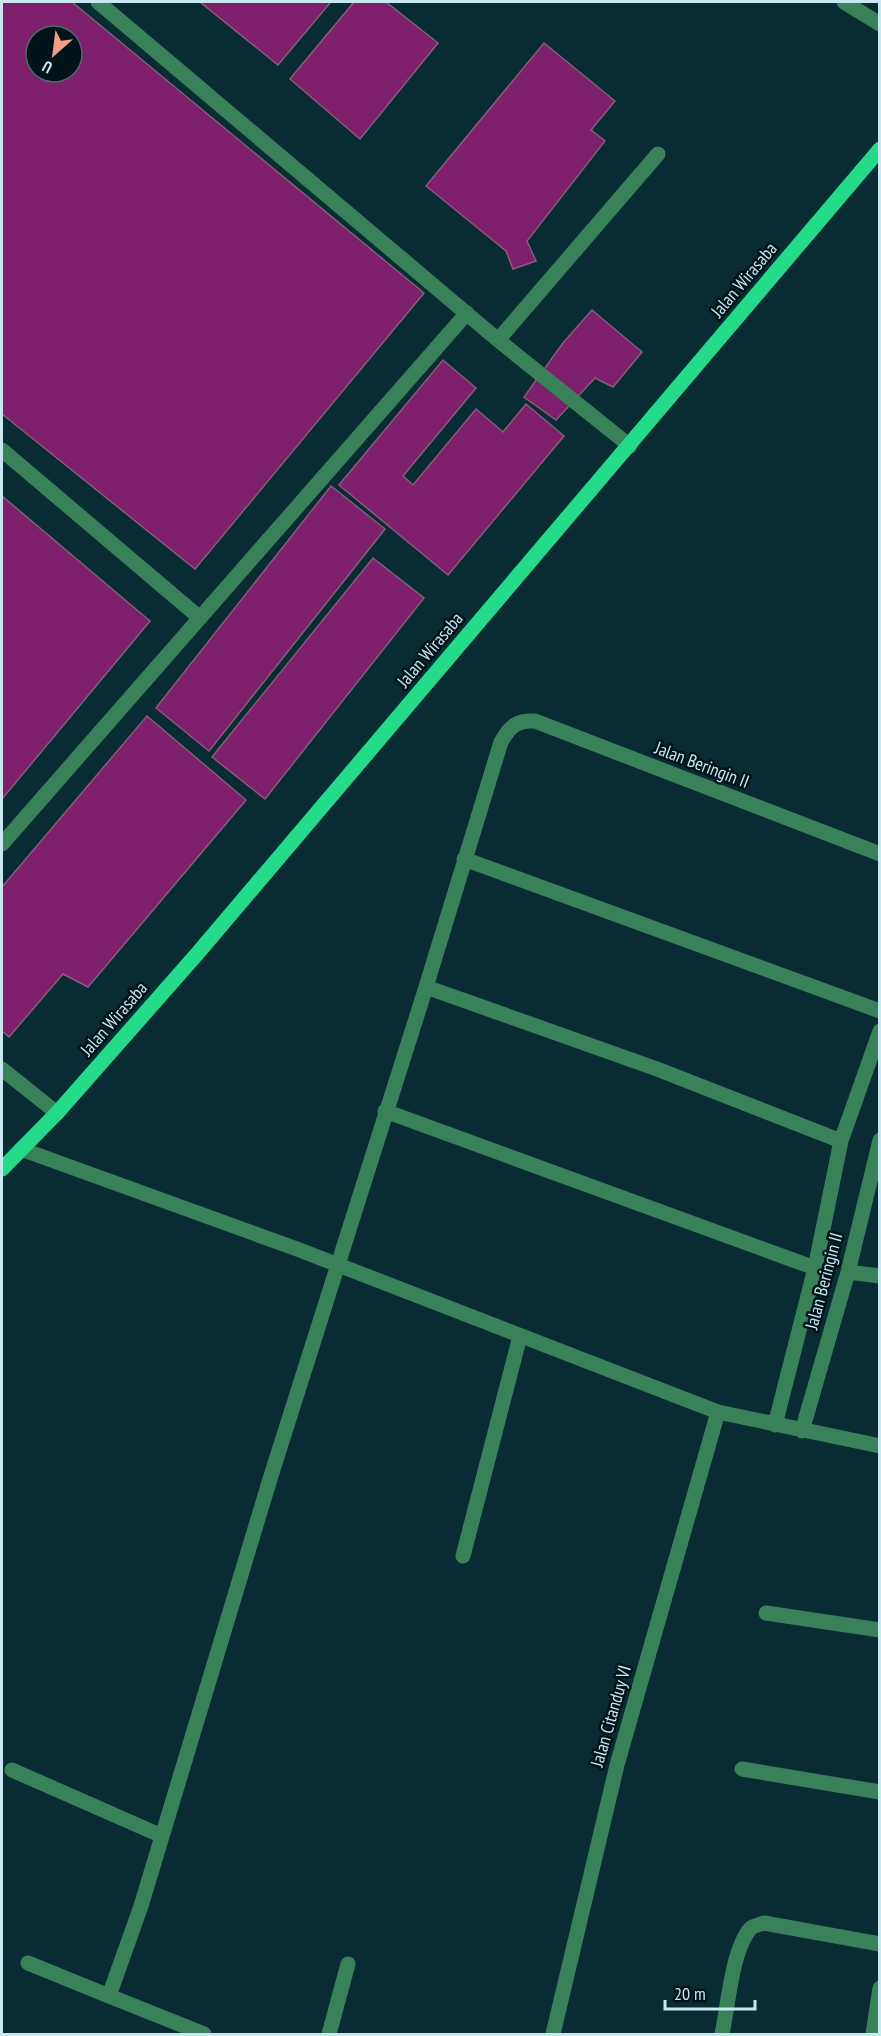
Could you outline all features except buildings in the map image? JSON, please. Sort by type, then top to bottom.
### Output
[{"type":"main road","name":"Jalan Wirasaba","points":[[2,1169],[57,1113],[197,954],[630,446],[879,149]]},
{"type":"street","points":[[98,2],[498,340],[630,446]]},
{"type":"street","points":[[844,2],[879,24]]},
{"type":"street","points":[[498,340],[658,154]]},
{"type":"street","points":[[2,844],[467,313]]},
{"type":"street","points":[[2,450],[200,618]]},
{"type":"street","name":"Jalan Beringin II","points":[[464,859],[501,742],[510,726],[523,721],[536,721],[879,854]]},
{"type":"street","points":[[109,1996],[162,1836],[336,1266],[426,987],[464,859],[879,1011]]},
{"type":"street","points":[[426,987],[657,1069],[841,1141]]},
{"type":"street","points":[[776,1425],[815,1268],[841,1141],[879,1031]]},
{"type":"street","points":[[2,1069],[57,1113]]},
{"type":"street","points":[[385,1110],[815,1268]]},
{"type":"street","name":"Jalan Beringin II","points":[[802,1431],[848,1272],[879,1140]]},
{"type":"street","points":[[21,1149],[297,1248],[336,1266],[718,1412],[879,1446]]},
{"type":"street","points":[[848,1272],[879,1276]]},
{"type":"street","points":[[463,1556],[520,1336]]},
{"type":"street","name":"Jalan Citanduy VI","points":[[554,2034],[617,1765],[718,1412]]},
{"type":"street","points":[[766,1613],[879,1629]]},
{"type":"street","points":[[742,1769],[879,1792]]},
{"type":"street","points":[[12,1770],[162,1836]]},
{"type":"street","points":[[722,2034],[738,1958],[745,1937],[753,1926],[764,1923],[879,1944]]},
{"type":"street","points":[[28,1963],[204,2034]]},
{"type":"street","points":[[328,2034],[348,1964]]},
{"type":"street","points":[[873,2034],[879,1988]]}]
